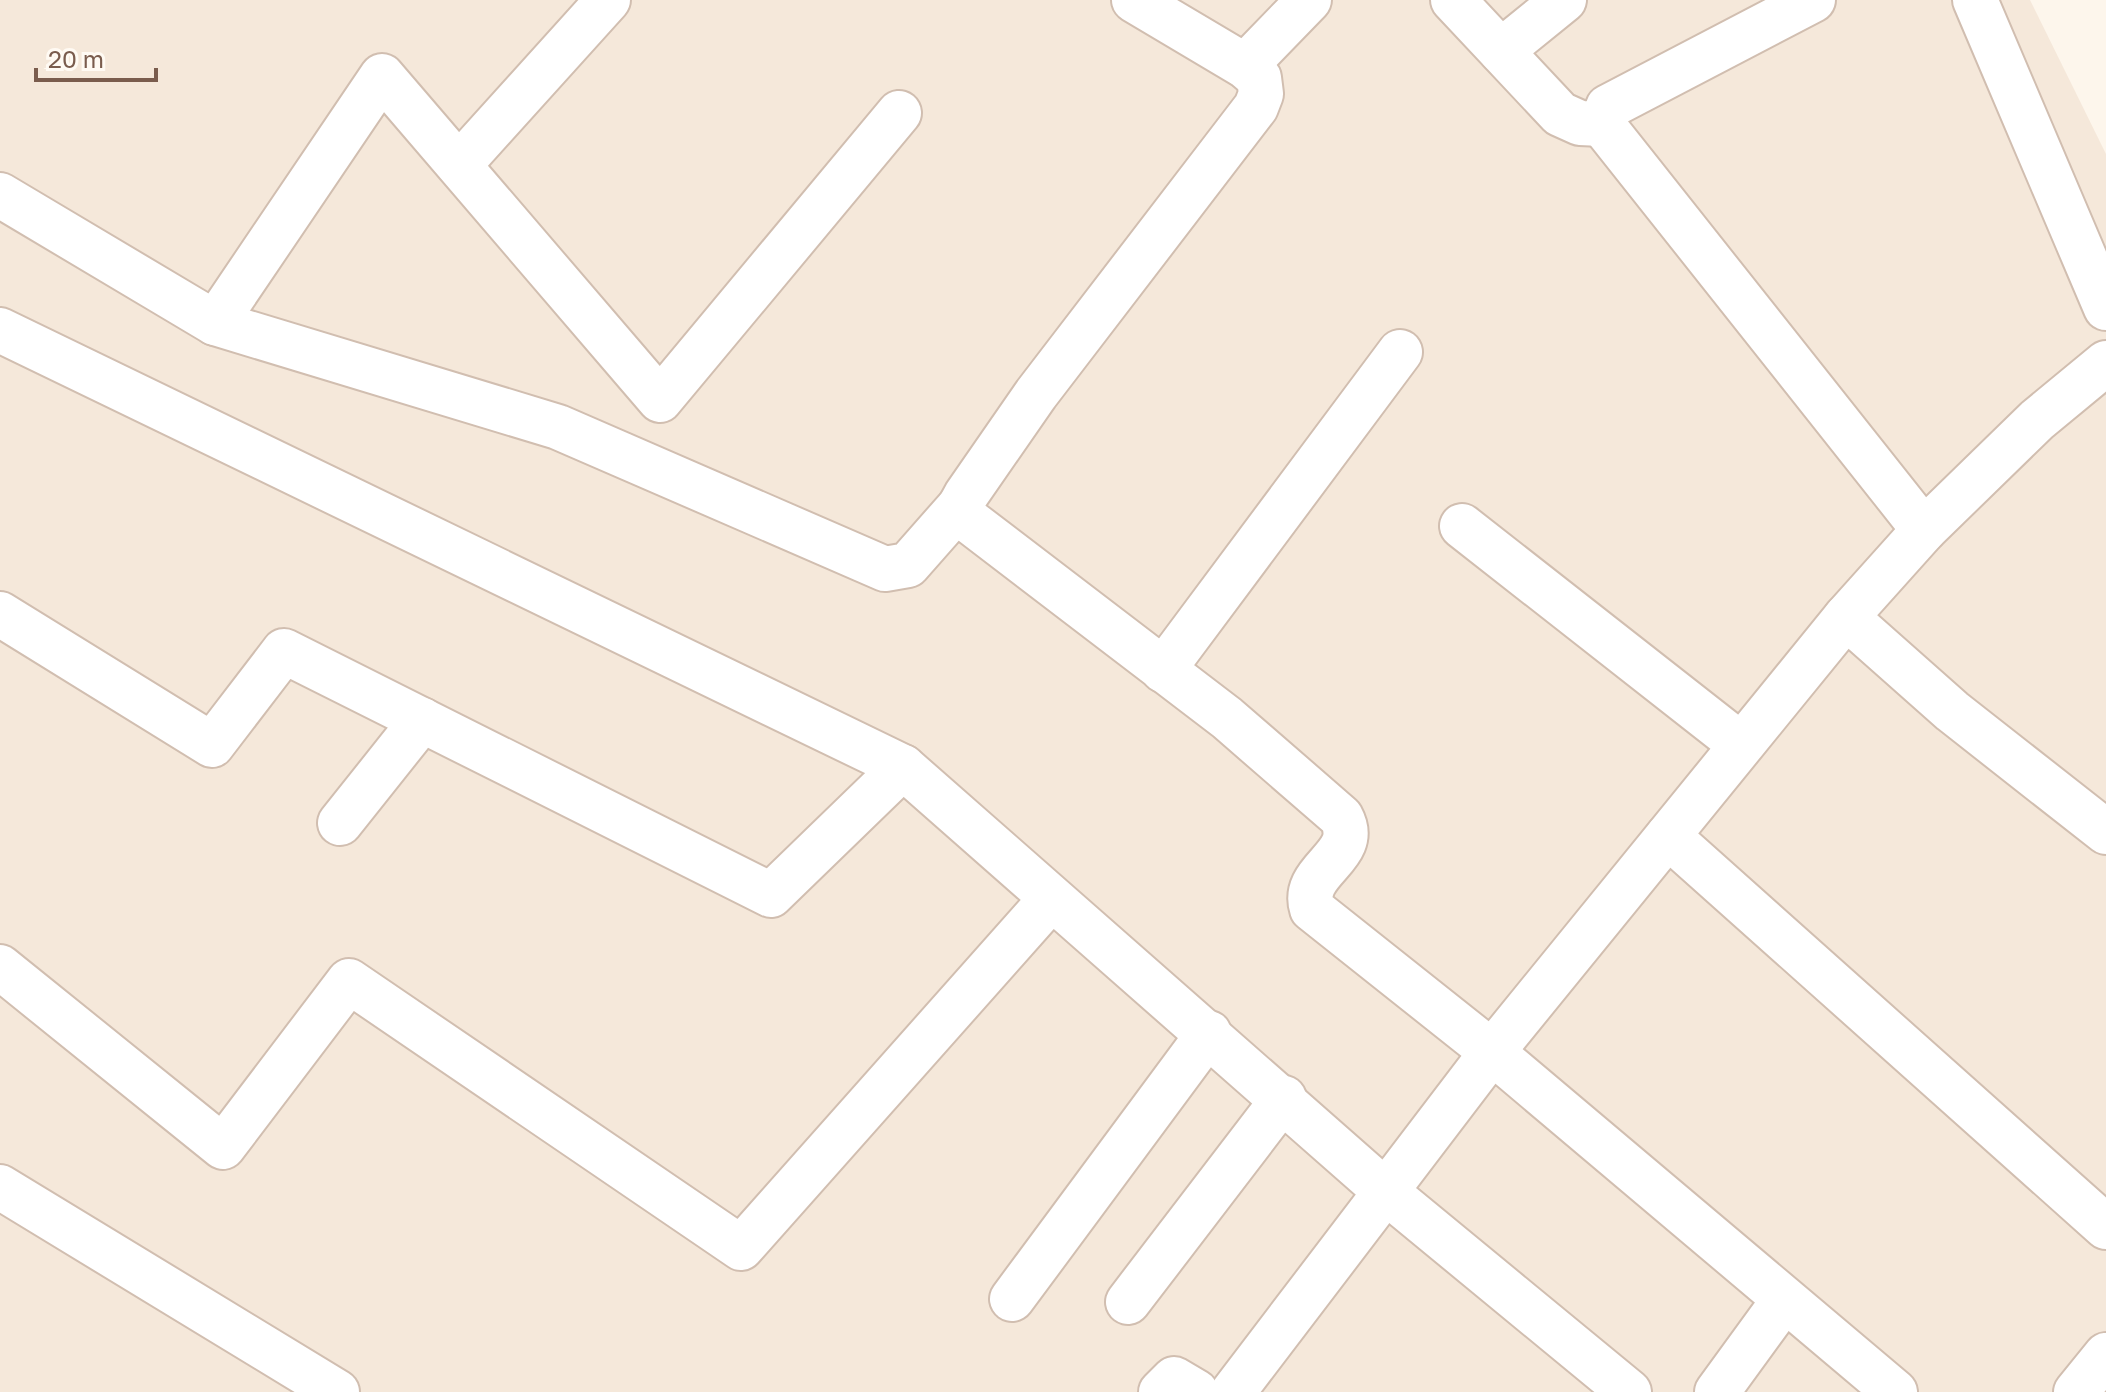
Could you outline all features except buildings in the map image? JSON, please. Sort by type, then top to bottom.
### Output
[{"type":"street","points":[[459,165],[608,0]]},
{"type":"street","points":[[0,195],[215,323],[558,427],[885,569],[908,565],[960,506],[1036,394],[1256,107],[1261,94],[1259,78],[1245,66],[1134,0]]},
{"type":"street","points":[[1245,66],[1309,0]]},
{"type":"street","points":[[1453,0],[1560,114],[1580,123],[1602,124],[1924,530]]},
{"type":"street","points":[[1501,51],[1564,0]]},
{"type":"street","points":[[1602,124],[1608,107],[1813,0]]},
{"type":"street","points":[[1975,0],[2106,308]]},
{"type":"street","points":[[215,323],[382,76],[660,400],[899,113]]},
{"type":"street","points":[[0,330],[903,767],[1051,899],[1284,1098],[1385,1191],[1629,1392]]},
{"type":"street","points":[[1163,670],[1400,352]]},
{"type":"street","points":[[1233,1392],[1492,1052],[1846,617],[1924,530],[2037,420],[2106,363]]},
{"type":"street","points":[[960,506],[964,517],[976,529],[1227,718],[1341,817],[1348,831],[1346,844],[1312,883],[1308,896],[1312,909],[1492,1052],[1895,1392]]},
{"type":"street","points":[[1462,526],[1740,744]]},
{"type":"street","points":[[0,614],[212,745],[284,651],[771,895],[903,767]]},
{"type":"street","points":[[1846,617],[1952,711],[2106,832]]},
{"type":"street","points":[[340,823],[422,720]]},
{"type":"street","points":[[1668,836],[2106,1227]]},
{"type":"street","points":[[0,967],[223,1147],[349,981],[741,1248],[1051,899]]},
{"type":"street","points":[[1012,1299],[1209,1033]]},
{"type":"street","points":[[1128,1302],[1284,1098]]},
{"type":"street","points":[[0,1187],[334,1391]]},
{"type":"street","points":[[1717,1392],[1784,1300]]},
{"type":"street","points":[[1161,1392],[1174,1379],[1196,1392]]},
{"type":"shaded area","points":[[0,0],[2030,0],[2106,154],[2106,1392],[0,1392]]}]
